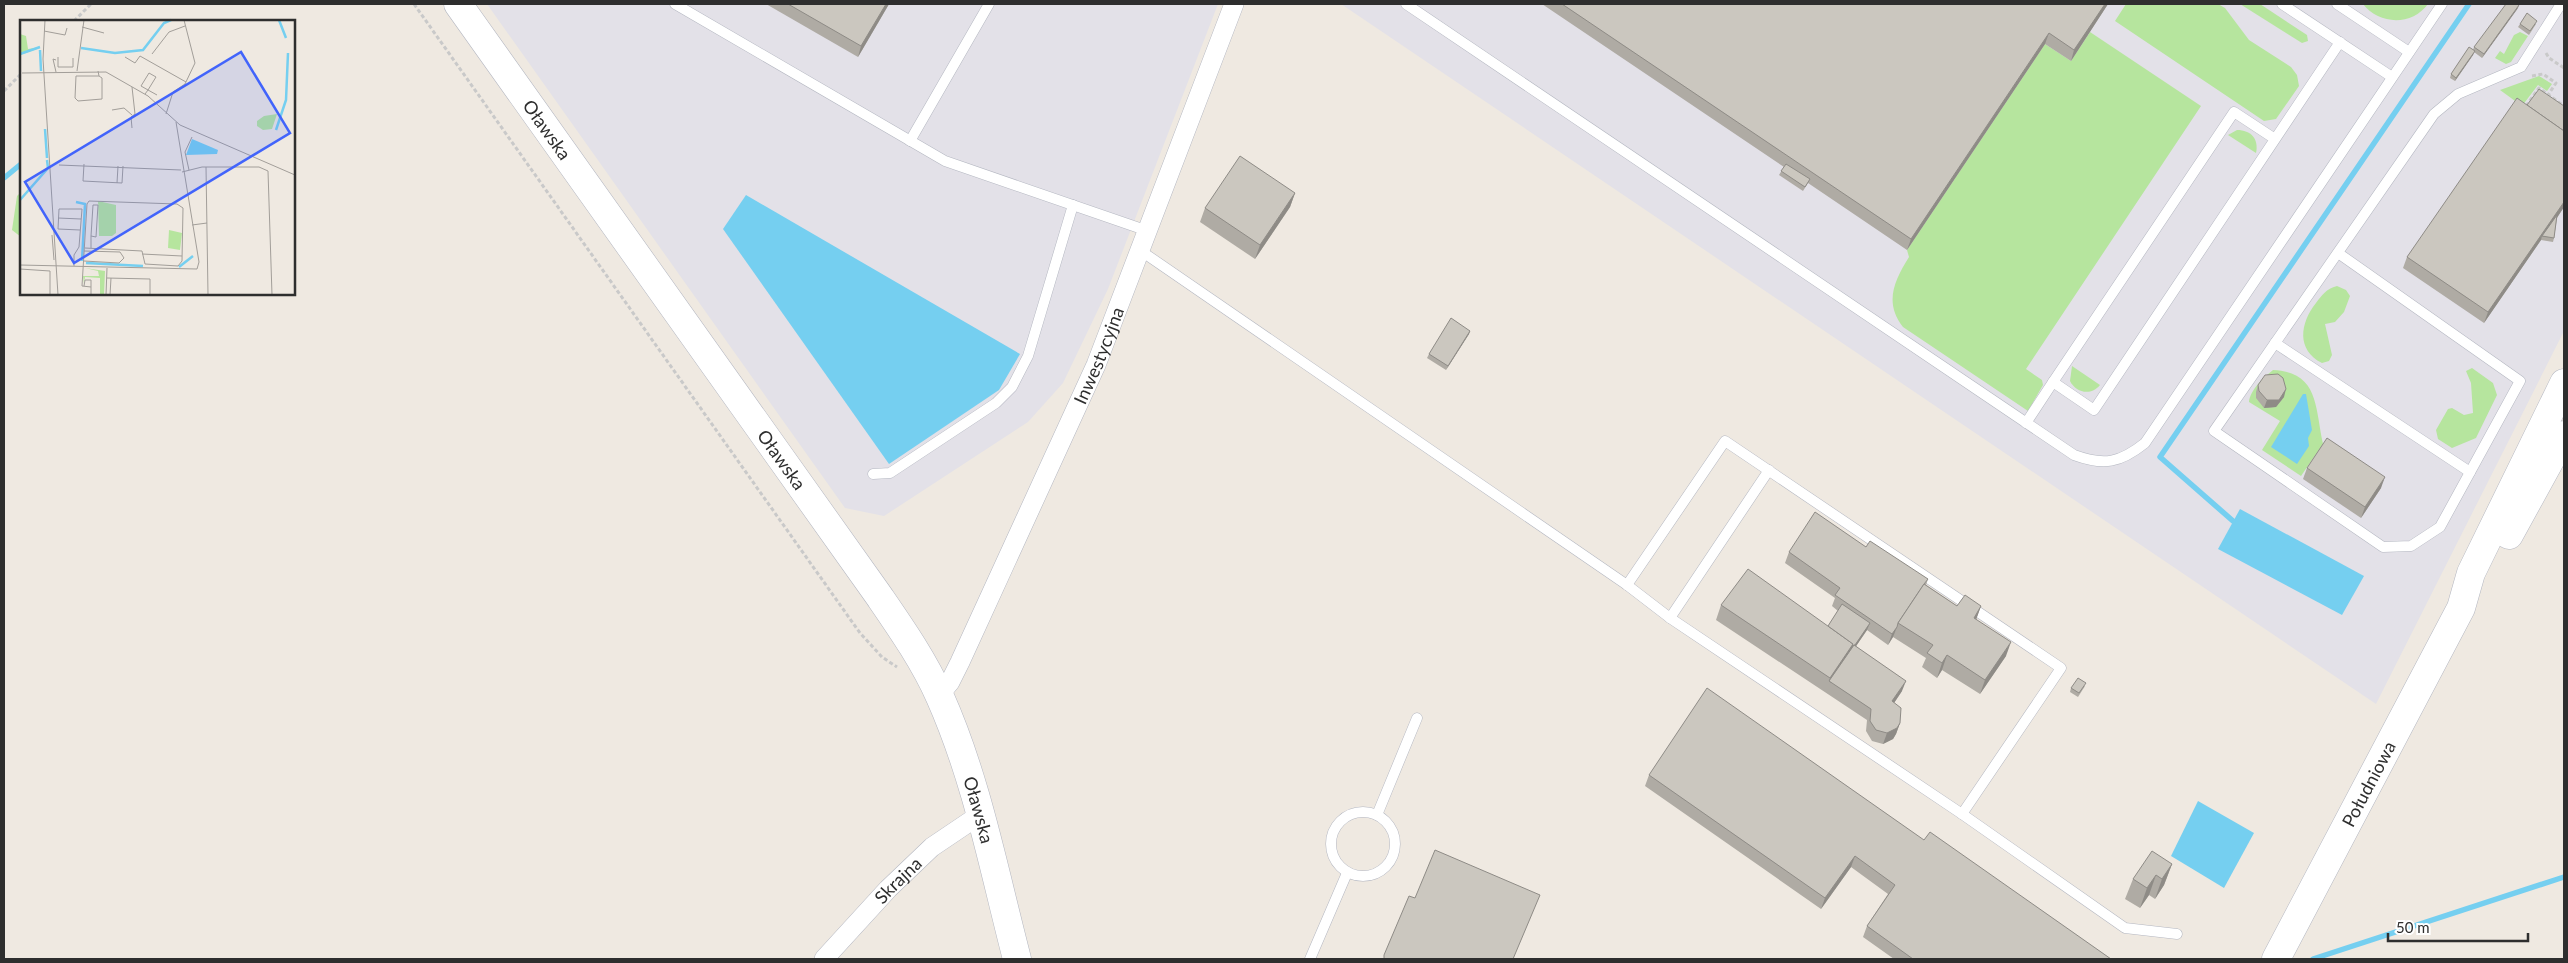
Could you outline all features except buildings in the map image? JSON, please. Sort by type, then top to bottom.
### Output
[{"type":"street","name":"Oławska","points":[[458,4],[879,596],[916,652],[939,695],[954,730],[981,814],[1017,959]]},
{"type":"street","name":"Inwestycyjna","points":[[939,695],[950,682],[960,662],[1096,365],[1234,4]]},
{"type":"street","name":"Południowa","points":[[2276,959],[2460,608],[2471,573],[2564,382]]},
{"type":"street","name":"Południowa","points":[[2460,608],[2484,580],[2564,435]]},
{"type":"street","name":"Skrajna","points":[[824,959],[888,889],[932,847],[981,814]]},
{"type":"lane","points":[[675,4],[944,161],[1148,231]]},
{"type":"lane","points":[[910,141],[989,4]]},
{"type":"lane","points":[[1406,4],[2074,455],[2092,461],[2111,461],[2130,455],[2145,443],[2442,4]]},
{"type":"lane","points":[[2282,4],[2392,77]]},
{"type":"lane","points":[[2337,4],[2409,52]]},
{"type":"lane","points":[[2338,253],[2520,381],[2440,527],[2426,538],[2411,546],[2383,547],[2214,431],[2434,114],[2458,94],[2520,67],[2561,4]]},
{"type":"lane","points":[[2054,382],[2094,410],[2340,42]]},
{"type":"lane","points":[[2026,423],[2234,112],[2275,139]]},
{"type":"lane","points":[[873,474],[890,473],[996,403],[1012,387],[1028,356],[1073,205]]},
{"type":"lane","points":[[1141,250],[1627,585],[1670,618],[1962,814],[2125,928],[2177,934]]},
{"type":"lane","points":[[2275,343],[2470,472]]},
{"type":"lane","points":[[1627,585],[1725,440],[2061,668],[1962,814]]},
{"type":"lane","points":[[1670,618],[1769,470]]},
{"type":"lane","points":[[1377,815],[1417,718]]},
{"type":"lane","points":[[1367,812],[1377,815],[1389,825],[1395,839],[1392,859],[1386,868],[1368,876],[1357,876],[1347,873],[1333,856],[1332,834],[1337,825],[1346,817],[1367,812]]},
{"type":"lane","points":[[1310,959],[1347,873]]},
{"type":"path","points":[[75,20],[91,4]]},
{"type":"path","points":[[414,4],[860,633],[882,657],[900,669]]},
{"type":"path","points":[[2546,49],[2549,58],[2564,68]]},
{"type":"path","points":[[2530,77],[2543,74],[2556,83],[2548,95]]},
{"type":"path","points":[[4,91],[20,75]]},
{"type":"path","points":[[2524,109],[2539,88],[2564,106]]},
{"type":"shaded area","points":[[487,4],[1218,4],[1108,289],[1063,383],[1028,422],[884,516],[845,508]]},
{"type":"shaded area","points":[[1341,4],[2564,4],[2564,331],[2376,704]]},
{"type":"green space","points":[[2126,4],[2218,4],[2225,8],[2249,40],[2291,67],[2297,75],[2299,86],[2276,119],[2264,121],[2115,21]]},
{"type":"green space","points":[[2240,4],[2260,4],[2307,35],[2308,41],[2302,43]]},
{"type":"green space","points":[[2363,4],[2428,4],[2413,16],[2396,20],[2378,16]]},
{"type":"green space","points":[[2090,32],[2201,106],[2026,369],[2042,380],[2043,385],[2028,411],[1903,327],[1894,309],[1893,292],[1899,275],[1909,257],[1907,250],[2045,44],[2071,61]]},
{"type":"green space","points":[[2520,32],[2528,36],[2511,62],[2506,64],[2495,58],[2500,51],[2504,54],[2514,35]]},
{"type":"green space","points":[[2539,76],[2552,84],[2547,91],[2538,85],[2522,106],[2500,90]]},
{"type":"green space","points":[[2237,130],[2242,130],[2253,136],[2257,148],[2256,153],[2228,135]]},
{"type":"green space","points":[[20,193],[20,236],[12,230],[17,196]]},
{"type":"green space","points":[[2337,286],[2346,290],[2350,296],[2344,312],[2335,322],[2325,324],[2332,355],[2329,361],[2322,363],[2314,358],[2304,344],[2304,327],[2320,297]]},
{"type":"green space","points":[[2072,366],[2100,385],[2088,392],[2076,388],[2070,381]]},
{"type":"green space","points":[[2472,368],[2493,383],[2497,395],[2476,438],[2452,448],[2438,439],[2436,430],[2448,409],[2452,408],[2464,415],[2473,413],[2471,383],[2466,371]]},
{"type":"green space","points":[[2273,370],[2288,372],[2299,377],[2307,385],[2316,405],[2323,444],[2301,476],[2262,450],[2280,421],[2249,402],[2255,388]]},
{"type":"water","points":[[746,195],[1020,354],[999,390],[889,464],[723,229]]},
{"type":"water","points":[[2303,394],[2306,394],[2312,430],[2308,438],[2309,446],[2297,464],[2271,447]]},
{"type":"water","points":[[2240,509],[2364,576],[2342,615],[2218,549]]},
{"type":"water","points":[[2198,801],[2254,833],[2224,888],[2171,856]]},
{"type":"waterway","points":[[2233,521],[2160,457],[2469,4]]},
{"type":"waterway","points":[[4,178],[20,165]]},
{"type":"waterway","points":[[2313,959],[2564,877]]}]
